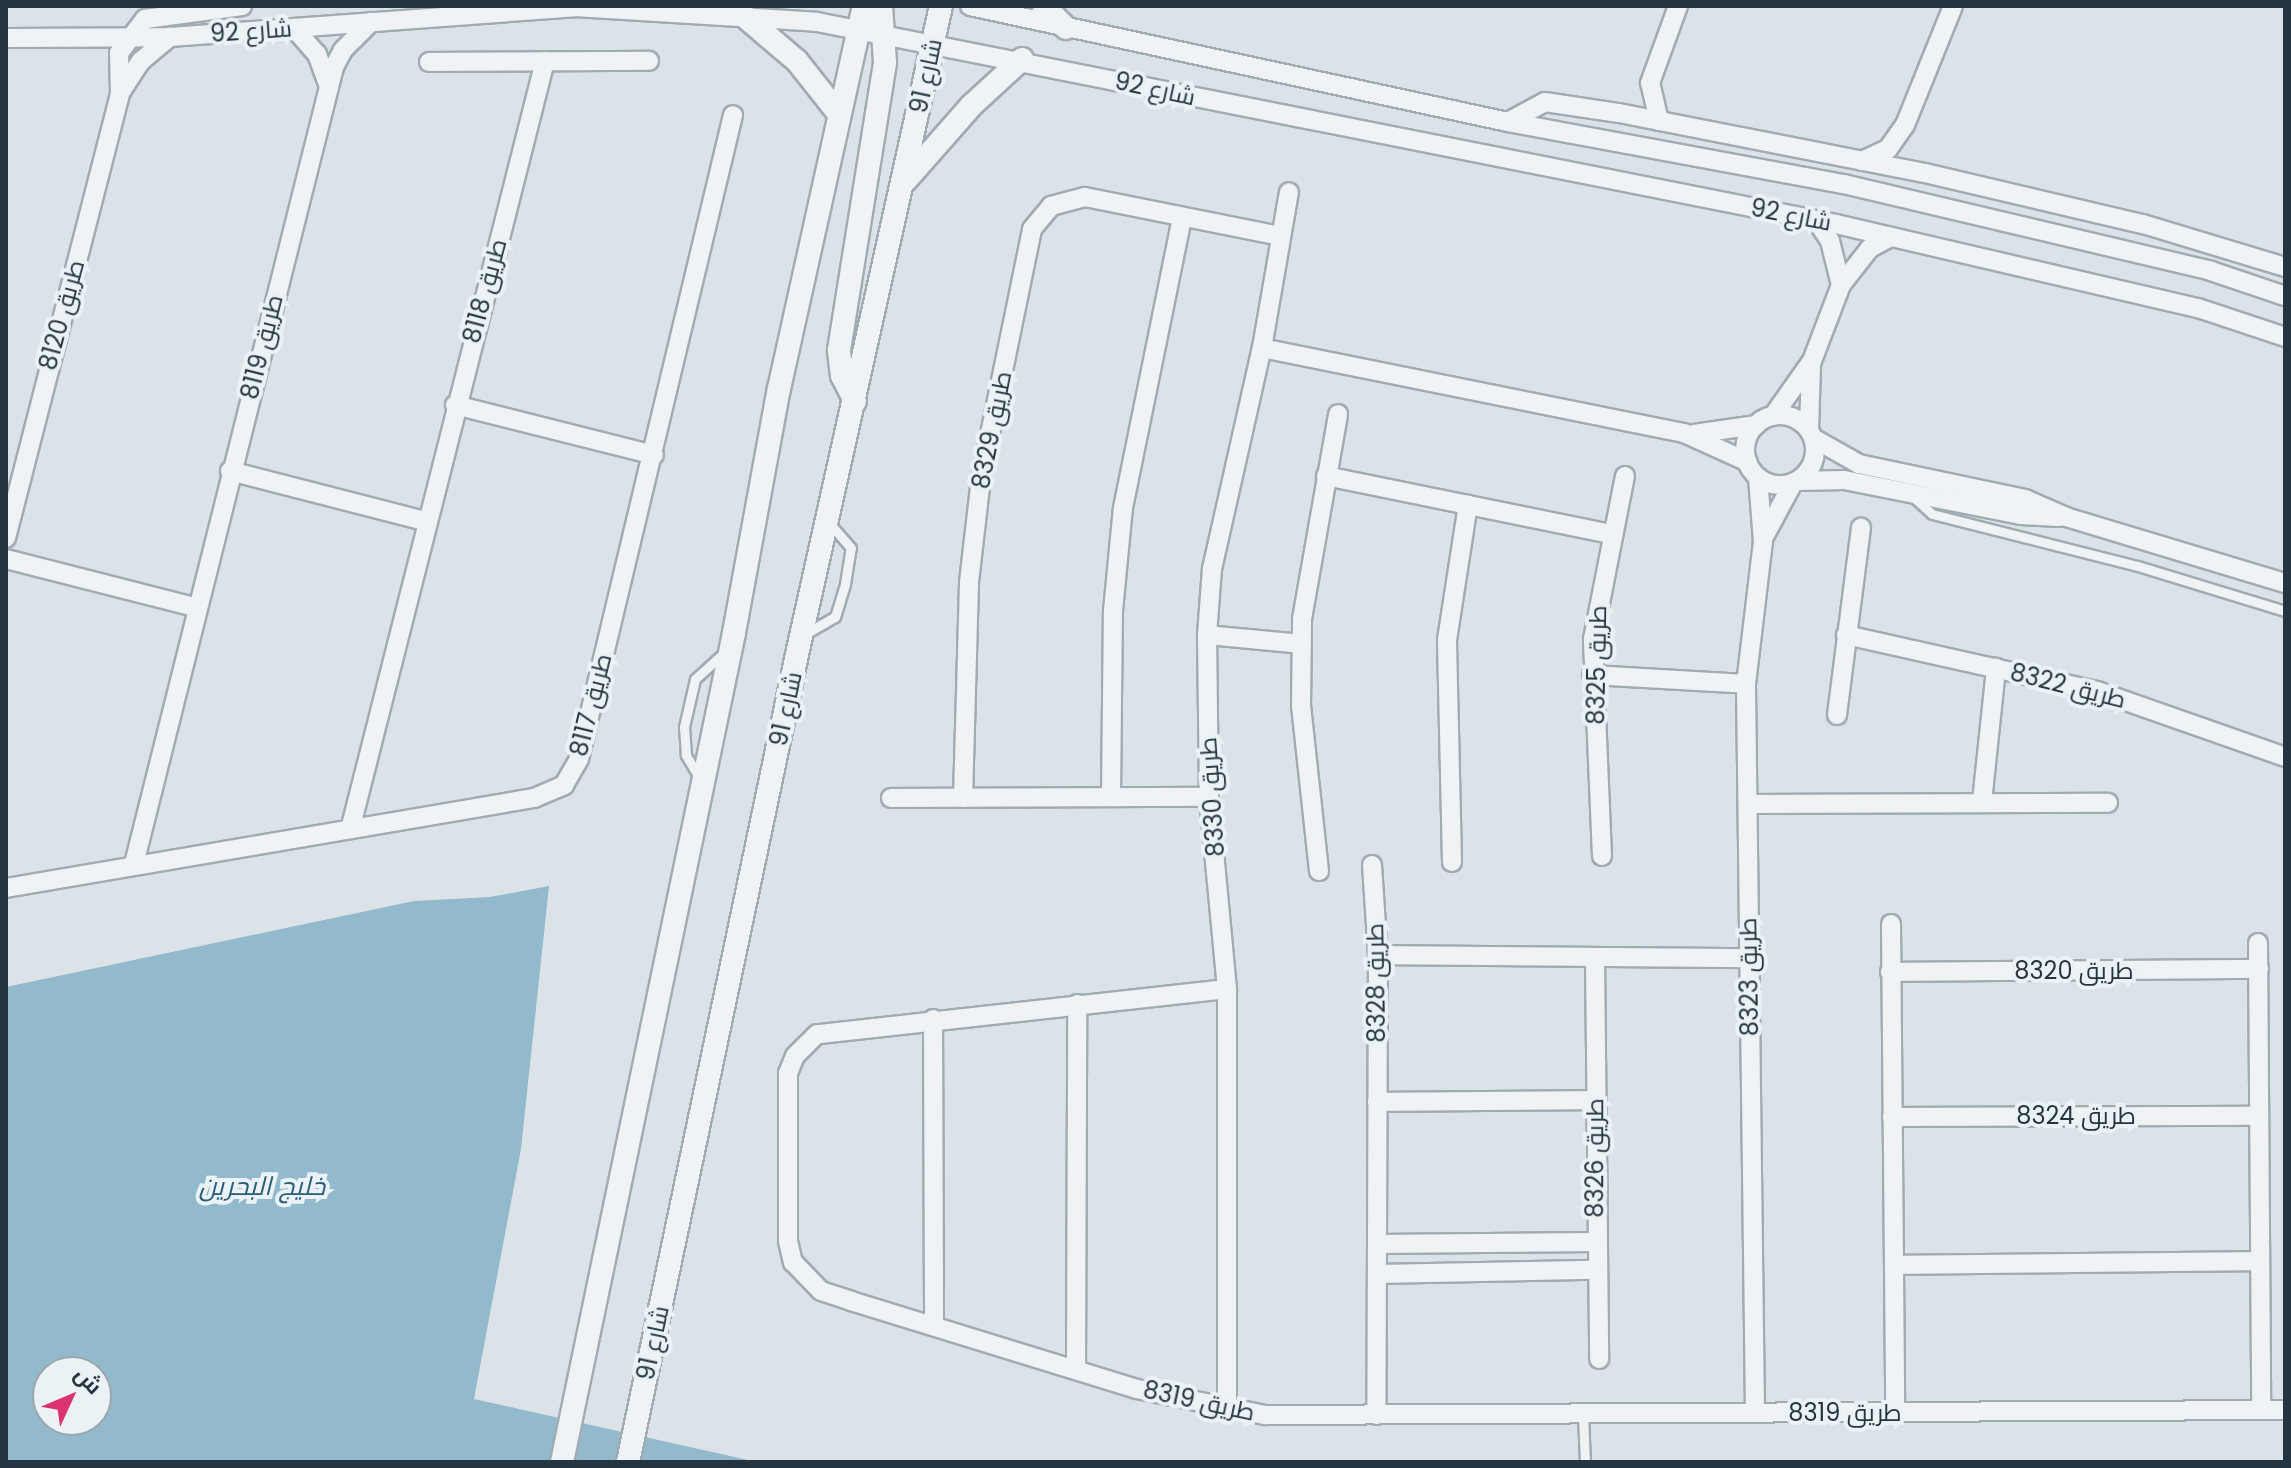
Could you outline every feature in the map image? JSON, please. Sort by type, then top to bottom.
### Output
[{"type":"street","points":[[126,38],[152,16],[242,6]]},
{"type":"street","points":[[855,401],[842,376],[839,350],[887,32],[881,6]]},
{"type":"street","name":"شارع 91","points":[[628,1462],[802,635],[906,181],[941,6]]},
{"type":"street","name":"شارع 92","points":[[970,6],[1508,122],[1844,184],[2211,271],[2285,296]]},
{"type":"street","points":[[1044,6],[1066,28]]},
{"type":"street","points":[[1659,121],[1649,97],[1653,70],[1678,6]]},
{"type":"street","points":[[1862,161],[1888,149],[1905,125],[1953,6]]},
{"type":"street","name":"شارع 92","points":[[6,38],[170,37],[575,7],[861,17],[887,32],[934,42],[1816,220],[2198,308],[2285,337]]},
{"type":"street","points":[[743,15],[797,61],[838,113]]},
{"type":"street","points":[[562,1462],[732,646],[838,113],[861,17]]},
{"type":"street","name":"طريق 8119","points":[[134,864],[195,607],[329,87],[343,50],[371,22]]},
{"type":"street","points":[[294,28],[317,54],[329,87]]},
{"type":"street","name":"طريق 8120","points":[[6,538],[12,492],[120,93],[141,61],[170,37]]},
{"type":"street","name":"طريق 8120","points":[[120,93],[118,64],[126,38]]},
{"type":"street","points":[[906,181],[965,112],[1022,59]]},
{"type":"street","name":"طريق 8118","points":[[351,826],[425,521],[545,61]]},
{"type":"street","points":[[429,62],[649,61]]},
{"type":"street","points":[[1619,113],[1653,70]]},
{"type":"street","points":[[1508,122],[1545,102],[1619,113],[1925,173],[2143,224],[2285,267]]},
{"type":"street","name":"طريق 8117","points":[[6,888],[351,826],[534,798],[551,794],[572,775],[654,455],[733,115]]},
{"type":"street","points":[[1905,125],[1905,155],[1925,173]]},
{"type":"street","name":"طريق 8330","points":[[1227,1409],[1227,989],[1209,797],[1207,635],[1212,569],[1262,348],[1289,192]]},
{"type":"street","name":"طريق 8329","points":[[963,798],[969,582],[981,478],[1032,229],[1051,206],[1085,197],[1280,236]]},
{"type":"street","points":[[1111,797],[1113,611],[1123,508],[1182,217]]},
{"type":"street","points":[[1816,220],[1830,241],[1841,285]]},
{"type":"street","points":[[1753,469],[1747,442],[1812,361],[1841,285],[1870,248],[1891,237]]},
{"type":"street","points":[[1262,348],[1684,433],[1720,433],[1765,420],[1793,418],[1811,434],[1859,464],[2003,493],[2066,517],[2285,583]]},
{"type":"street","points":[[1795,482],[1814,458],[1811,434],[1812,361]]},
{"type":"street","points":[[455,405],[654,455]]},
{"type":"street","points":[[1319,871],[1301,706],[1302,644],[1338,414]]},
{"type":"street","points":[[1684,433],[1753,469],[1771,484],[1844,480],[2020,515],[2066,517]]},
{"type":"street","name":"طريق 8323","points":[[1753,469],[1763,542],[1746,684],[1755,1413]]},
{"type":"street","points":[[230,471],[425,521]]},
{"type":"street","points":[[1326,476],[1611,534]]},
{"type":"street","name":"طريق 8325","points":[[1602,856],[1592,675],[1597,602],[1625,476]]},
{"type":"street","name":"طريق 8323","points":[[1763,542],[1795,482]]},
{"type":"street","points":[[1452,862],[1447,640],[1468,505]]},
{"type":"street","points":[[1837,715],[1861,528]]},
{"type":"street","points":[[6,559],[195,607]]},
{"type":"street","points":[[1207,635],[1302,644]]},
{"type":"street","name":"طريق 8322","points":[[1846,635],[2097,691],[2285,757]]},
{"type":"street","points":[[1982,802],[1996,668]]},
{"type":"street","points":[[1592,675],[1746,684]]},
{"type":"street","points":[[891,798],[1209,797]]},
{"type":"street","points":[[1748,804],[2108,803]]},
{"type":"street","name":"طريق 8328","points":[[1372,865],[1378,955],[1376,1415]]},
{"type":"street","points":[[1891,924],[1895,1414]]},
{"type":"street","points":[[2258,943],[2261,1410]]},
{"type":"street","points":[[1378,955],[1748,958]]},
{"type":"street","name":"طريق 8326","points":[[1595,957],[1595,1270],[1599,1359]]},
{"type":"street","name":"طريق 8320","points":[[1890,972],[2259,969]]},
{"type":"street","name":"طريق 8319","points":[[1227,989],[833,1028],[817,1034],[795,1056],[788,1073],[788,1241],[793,1262],[821,1291],[1076,1370],[1227,1409],[1265,1415],[2285,1410]]},
{"type":"street","points":[[1076,1370],[1077,1004]]},
{"type":"street","points":[[933,1019],[934,1326]]},
{"type":"street","points":[[1377,1102],[1595,1100]]},
{"type":"street","name":"طريق 8324","points":[[1892,1117],[2259,1116]]},
{"type":"street","points":[[1377,1244],[1595,1242]]},
{"type":"street","points":[[1894,1265],[2260,1261]]},
{"type":"street","points":[[1377,1274],[1595,1270]]},
{"type":"lane","points":[[1909,492],[1932,514],[2138,566],[2285,611]]},
{"type":"lane","points":[[802,635],[835,617],[845,584],[851,548],[828,522]]},
{"type":"lane","points":[[1583,1415],[1585,1462]]},
{"type":"water","name":"خليج البحرين","points":[[549,886],[521,1149],[474,1399],[757,1462],[6,1462],[6,987],[414,901],[490,897]]}]
